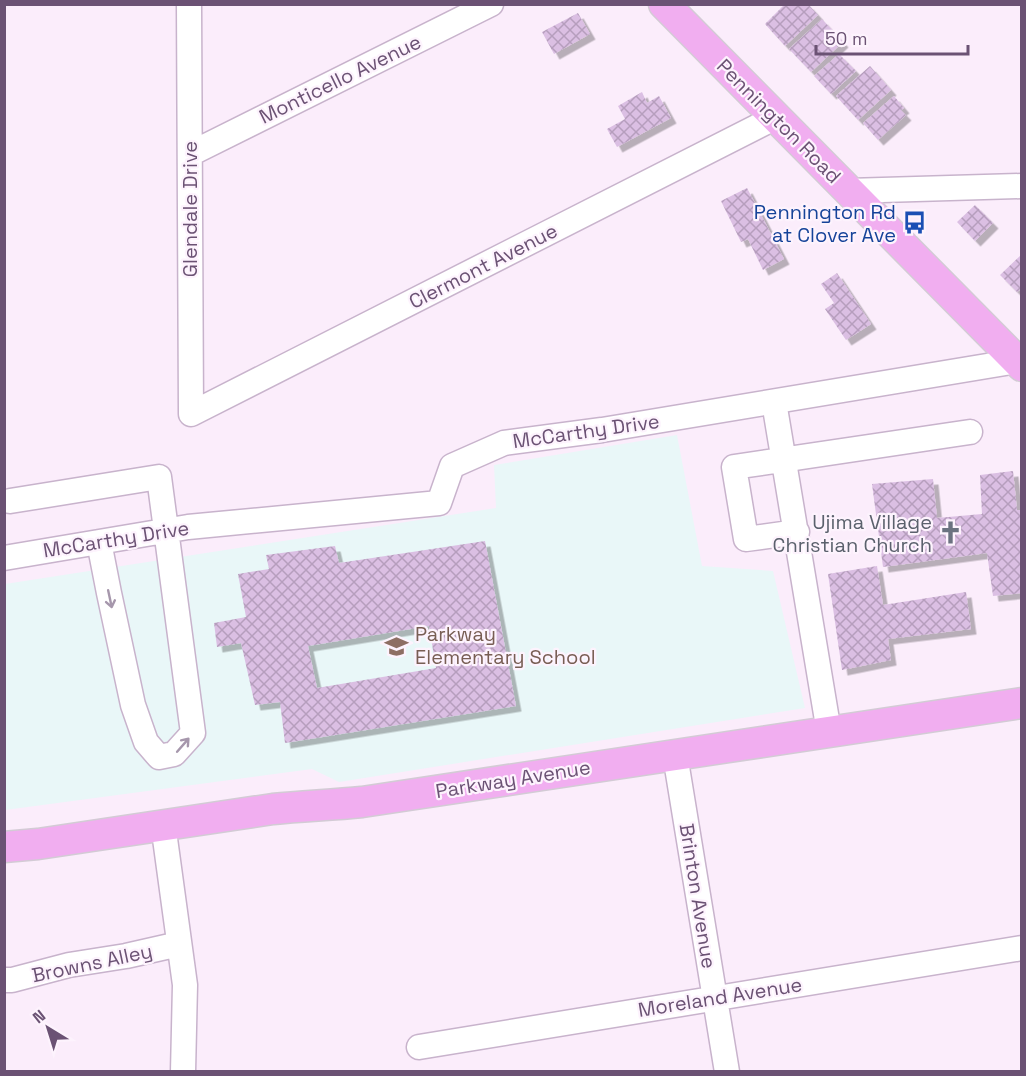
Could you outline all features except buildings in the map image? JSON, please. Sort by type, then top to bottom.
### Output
[{"type":"main road","name":"Pennington Road","points":[[664,4],[1019,363]]},
{"type":"main road","name":"Parkway Avenue","points":[[4,847],[273,809],[362,802],[1022,703]]},
{"type":"street","name":"Glendale Drive","points":[[189,4],[190,414]]},
{"type":"street","name":"Monticello Avenue","points":[[190,154],[491,4]]},
{"type":"street","name":"Clermont Avenue","points":[[190,414],[776,117]]},
{"type":"street","points":[[848,191],[1022,186]]},
{"type":"street","name":"McCarthy Drive","points":[[4,558],[199,525],[439,503],[452,466],[504,443],[602,430],[1019,363]]},
{"type":"street","points":[[774,402],[829,732]]},
{"type":"street","points":[[797,532],[746,539],[734,467],[970,432]]},
{"type":"street","points":[[10,501],[159,477],[193,733],[174,754],[159,757],[146,742],[133,705],[99,542]]},
{"type":"street","name":"Brinton Avenue","points":[[675,755],[727,1071]]},
{"type":"street","points":[[163,825],[185,985],[183,1071]]},
{"type":"street","name":"Browns Alley","points":[[4,980],[179,944]]},
{"type":"street","name":"Moreland Avenue","points":[[419,1047],[1022,948]]},
{"type":"shaded area","name":"Parkway Elementary School","points":[[677,435],[702,566],[773,571],[805,708],[339,782],[312,769],[5,810],[5,584],[496,508],[494,465]]},
{"type":"place","name":"Pennington Rd at Clover Ave","points":[[914,223]]},
{"type":"place","name":"Ujima Village Christian Church","points":[[950,533]]},
{"type":"place","name":"Parkway Elementary School","points":[[397,646]]}]
